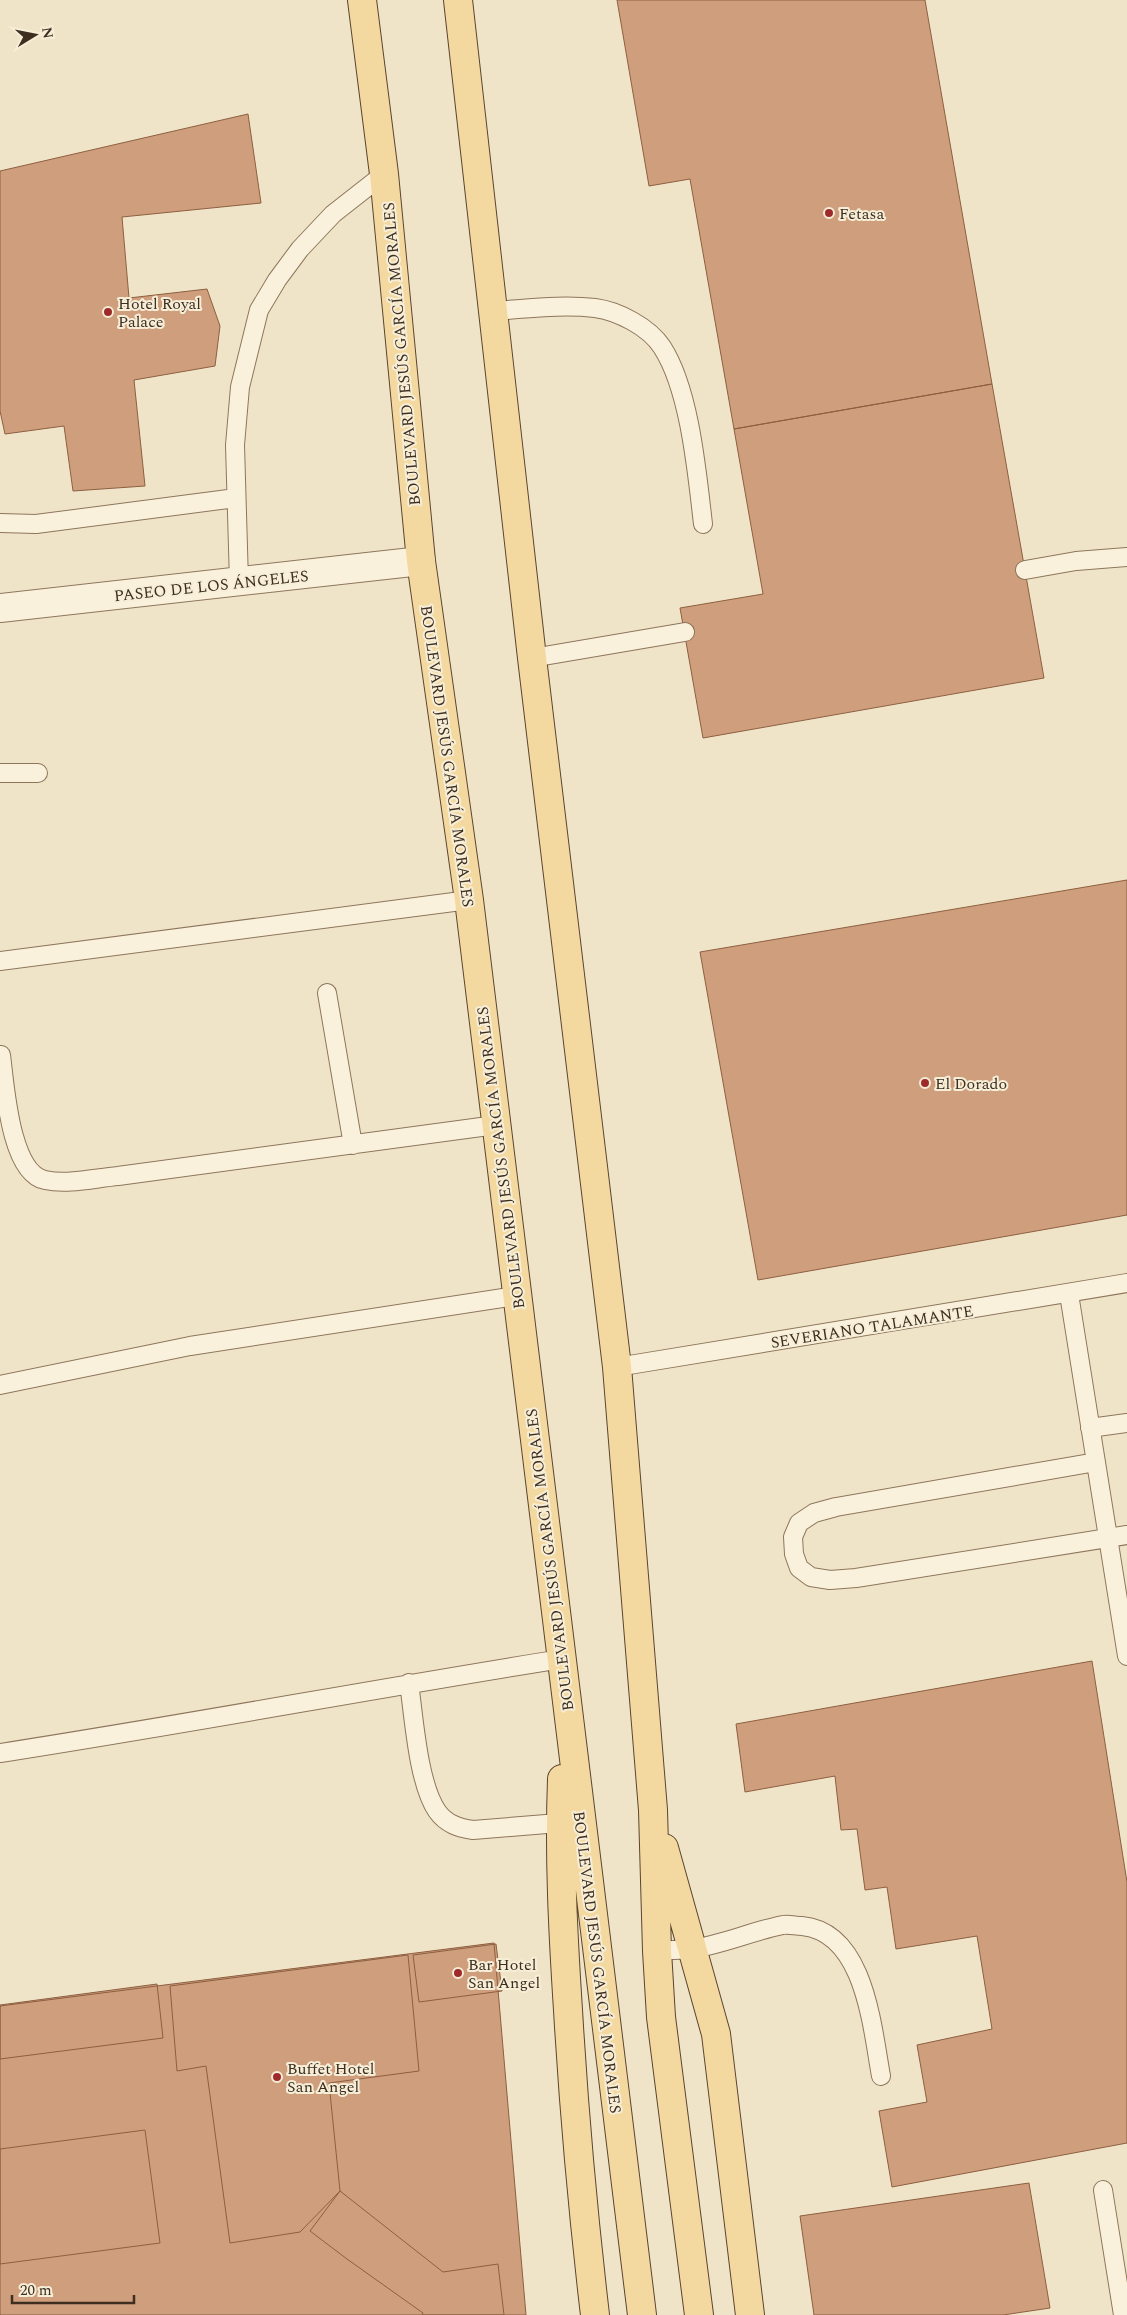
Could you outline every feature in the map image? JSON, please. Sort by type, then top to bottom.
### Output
[{"type":"main road","name":"BOULEVARD JESÚS GARCÍA MORALES","points":[[362,0],[384,174],[421,561],[469,900],[566,1703],[570,1822],[642,2315]]},
{"type":"main road","points":[[448,0],[461,37]]},
{"type":"main road","points":[[458,0],[532,658],[617,1367],[653,1810],[661,2017],[699,2315]]},
{"type":"main road","points":[[653,1810],[716,2034],[750,2315]]},
{"type":"main road","points":[[570,1822],[562,1924],[574,2110],[595,2315]]},
{"type":"street","name":"PASEO DE LOS ÁNGELES","points":[[0,608],[421,561]]},
{"type":"lane","points":[[239,582],[235,445],[240,387],[259,310],[277,280],[300,249],[333,214],[384,174]]},
{"type":"lane","points":[[492,311],[566,306],[596,308],[624,318],[645,329],[662,346],[675,375],[685,410],[704,524]]},
{"type":"lane","points":[[0,523],[36,524],[236,498]]},
{"type":"lane","points":[[1025,570],[1076,561],[1127,557]]},
{"type":"lane","points":[[532,658],[685,632]]},
{"type":"lane","points":[[0,773],[38,773]]},
{"type":"lane","points":[[0,961],[469,900]]},
{"type":"lane","points":[[327,993],[353,1145]]},
{"type":"lane","points":[[1,1056],[14,1136],[21,1157],[30,1172],[43,1180],[61,1182],[118,1176],[496,1126]]},
{"type":"lane","name":"SEVERIANO TALAMANTE","points":[[617,1367],[1127,1283]]},
{"type":"lane","points":[[1069,1294],[1127,1656]]},
{"type":"lane","points":[[0,1386],[190,1346],[516,1296]]},
{"type":"lane","points":[[1090,1428],[1127,1423]]},
{"type":"lane","points":[[1096,1462],[914,1493],[814,1513],[799,1523],[793,1537],[794,1554],[799,1568],[810,1577],[830,1580],[856,1578],[1127,1535]]},
{"type":"lane","points":[[0,1753],[173,1726],[409,1683],[560,1659]]},
{"type":"lane","points":[[409,1683],[424,1778],[437,1811],[446,1820],[458,1828],[473,1830],[570,1822]]},
{"type":"lane","points":[[657,1950],[692,1948],[785,1925],[822,1930],[835,1939],[848,1956],[858,1977],[868,2002],[881,2076]]},
{"type":"lane","points":[[1103,2190],[1123,2315]]},
{"type":"building","name":"Fetasa","points":[[617,0],[925,0],[992,384],[734,429],[690,179],[649,186]]},
{"type":"building","name":"Hotel Royal Palace","points":[[248,114],[261,203],[122,217],[129,298],[207,289],[220,326],[215,366],[134,380],[145,486],[73,491],[64,426],[5,434],[0,411],[0,171]]},
{"type":"building","points":[[992,384],[1044,678],[703,738],[680,608],[763,594],[734,429]]},
{"type":"building","name":"El Dorado","points":[[1127,880],[1127,1215],[758,1280],[700,952]]},
{"type":"building","points":[[1092,1661],[1127,1882],[1127,2143],[892,2187],[879,2111],[927,2102],[917,2045],[992,2029],[977,1936],[896,1949],[887,1887],[865,1890],[857,1829],[841,1830],[835,1776],[745,1792],[736,1724]]},
{"type":"building","points":[[494,1943],[526,2315],[0,2315],[0,2006]]},
{"type":"building","name":"Bar Hotel San Angel","points":[[496,1944],[502,1991],[419,2002],[413,1955]]},
{"type":"building","points":[[408,1955],[419,2071],[329,2083],[340,2191],[300,2232],[230,2243],[206,2066],[177,2071],[170,1986]]},
{"type":"building","points":[[157,1984],[163,2038],[0,2059],[0,2005]]},
{"type":"building","points":[[145,2130],[160,2243],[0,2264],[0,2149]]},
{"type":"building","points":[[1029,2183],[1050,2308],[1003,2315],[814,2315],[800,2216]]},
{"type":"building","points":[[340,2191],[443,2272],[498,2264],[504,2315],[422,2315],[423,2313],[347,2259],[310,2231]]},
{"type":"place","name":"Fetasa","points":[[829,213]]},
{"type":"place","name":"Hotel Royal Palace","points":[[108,312]]},
{"type":"place","name":"El Dorado","points":[[925,1083]]},
{"type":"place","name":"Bar Hotel San Angel","points":[[458,1973]]},
{"type":"place","name":"Buffet Hotel San Angel","points":[[277,2077]]}]
